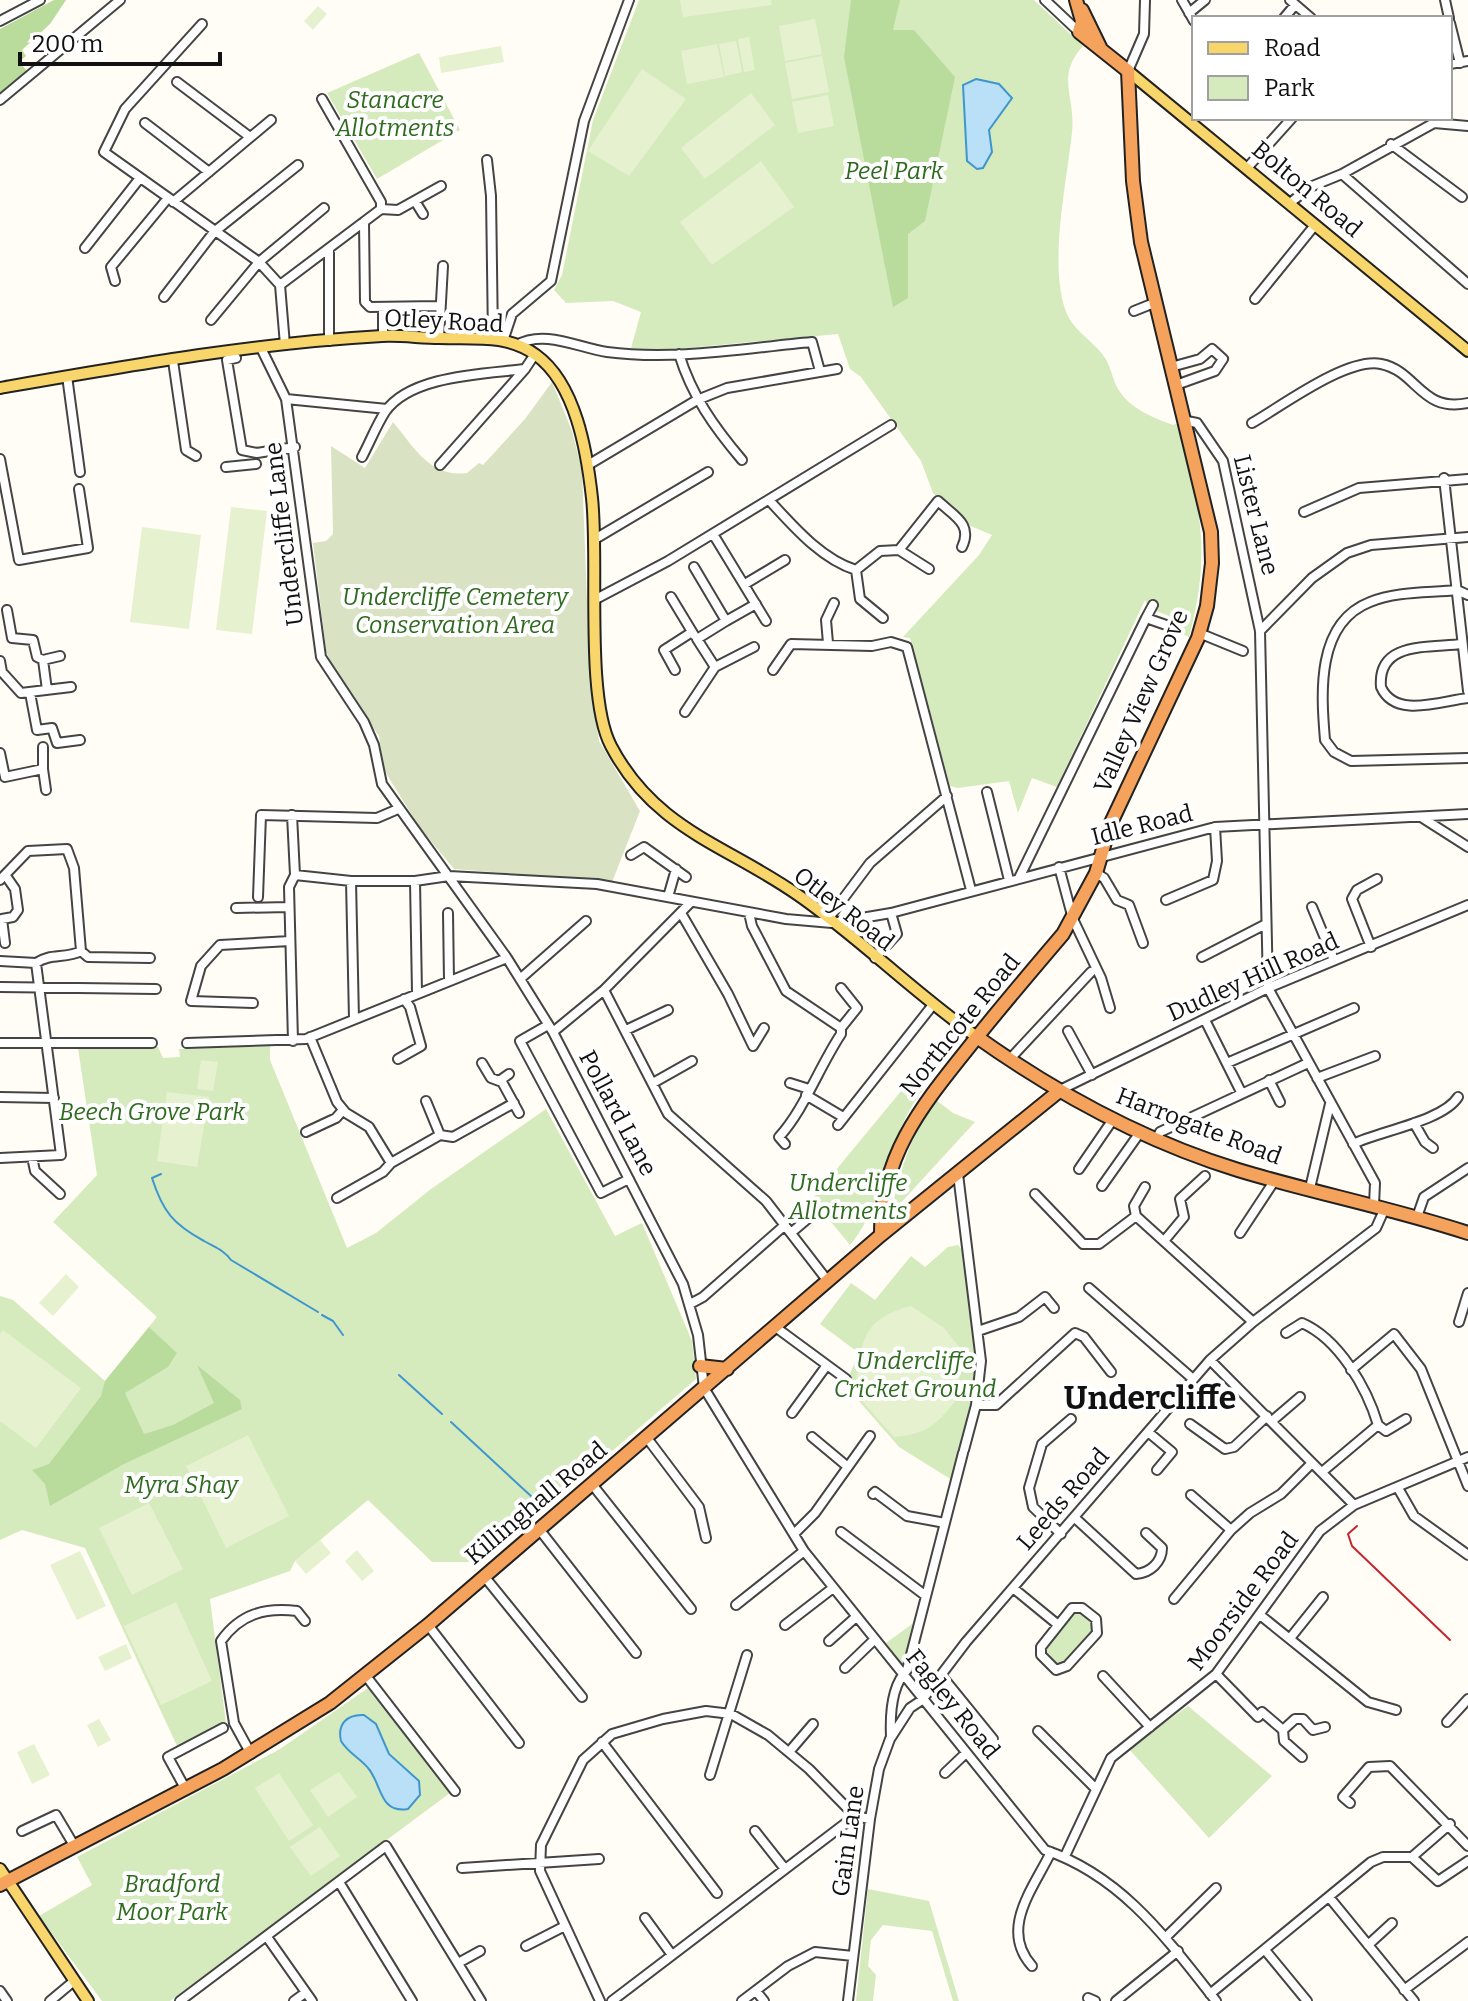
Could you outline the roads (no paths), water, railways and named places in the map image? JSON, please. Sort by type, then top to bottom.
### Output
[{"type":"highway","points":[[1076,0],[1082,21],[1079,32]]},
{"type":"highway","name":"Lister Lane","points":[[1076,0],[1129,94]]},
{"type":"highway","name":"Bolton Road","points":[[1079,32],[1128,71]]},
{"type":"highway","name":"Lister Lane","points":[[1128,71],[1133,181],[1154,303],[1187,421]]},
{"type":"highway","name":"Valley View Grove","points":[[1102,855],[1110,825],[1199,633],[1212,563],[1211,532],[1187,421]]},
{"type":"highway","name":"Northcote Road","points":[[881,1235],[881,1214],[889,1177],[903,1139],[921,1106],[1073,919],[1102,855]]},
{"type":"highway","name":"Harrogate Road","points":[[977,1037],[1058,1092],[1141,1131],[1234,1169],[1380,1206],[1468,1233]]},
{"type":"highway","name":"Killinghall Road","points":[[4,1884],[251,1754],[366,1676],[647,1438],[827,1280],[1058,1092]]},
{"type":"highway","points":[[700,1366],[727,1369]]},
{"type":"main road","name":"Bolton Road","points":[[1128,71],[1468,351]]},
{"type":"main road","points":[[1129,94],[1152,89]]},
{"type":"main road","name":"Otley Road","points":[[0,388],[261,348],[383,336],[498,340],[535,354],[551,368],[562,386],[588,465],[595,539],[600,711],[609,743],[652,804],[692,835],[796,894],[932,1006],[977,1037]]},
{"type":"main road","points":[[0,1869],[4,1884],[88,2001]]},
{"type":"street","points":[[0,21],[40,0]]},
{"type":"street","points":[[0,100],[120,0]]},
{"type":"street","points":[[498,340],[512,314],[551,281],[584,121],[629,0]]},
{"type":"street","name":"Bolton Road","points":[[1045,0],[1079,32]]},
{"type":"street","points":[[1128,71],[1144,34],[1145,0]]},
{"type":"street","points":[[1182,0],[1191,17],[1205,0]]},
{"type":"street","points":[[1292,2],[1309,16]]},
{"type":"street","points":[[202,24],[125,109],[104,152],[259,262],[280,285],[285,345]]},
{"type":"street","points":[[1452,28],[1464,62]]},
{"type":"street","points":[[177,82],[250,137]]},
{"type":"street","points":[[322,99],[381,202],[381,209]]},
{"type":"street","points":[[115,281],[111,267],[170,200],[271,120]]},
{"type":"street","points":[[1247,168],[1290,120]]},
{"type":"street","points":[[1290,203],[1310,187],[1342,174],[1434,121],[1468,126]]},
{"type":"street","points":[[145,123],[209,172]]},
{"type":"street","points":[[1391,144],[1462,197]]},
{"type":"street","points":[[487,160],[498,340]]},
{"type":"street","points":[[164,297],[214,232],[298,165]]},
{"type":"street","points":[[1342,174],[1468,284]]},
{"type":"street","points":[[85,248],[140,178]]},
{"type":"street","points":[[280,285],[381,209],[398,210],[441,186]]},
{"type":"street","points":[[415,201],[423,214]]},
{"type":"street","points":[[211,320],[259,262],[324,208]]},
{"type":"street","points":[[364,222],[365,302],[370,307],[383,308],[438,306]]},
{"type":"street","points":[[1255,299],[1315,225]]},
{"type":"street","points":[[329,250],[329,341]]},
{"type":"street","points":[[439,338],[438,306],[443,298],[443,266]]},
{"type":"street","points":[[1134,311],[1154,303]]},
{"type":"street","points":[[383,308],[383,336]]},
{"type":"street","points":[[517,345],[528,338],[554,339],[607,352],[648,356],[812,342],[820,371]]},
{"type":"street","name":"Undercliffe Lane","points":[[261,348],[286,399],[295,447],[321,657],[331,678],[364,722],[374,745],[382,784],[449,876]]},
{"type":"street","points":[[1171,367],[1200,359],[1212,349],[1223,359],[1215,371],[1176,385]]},
{"type":"street","points":[[440,465],[535,354]]},
{"type":"street","points":[[679,354],[697,400],[742,460]]},
{"type":"street","points":[[226,467],[253,465],[238,443],[227,360],[236,358]]},
{"type":"street","points":[[173,361],[186,450],[196,456]]},
{"type":"street","points":[[1252,423],[1360,364],[1382,364],[1397,371],[1439,404],[1468,403]]},
{"type":"street","points":[[362,457],[387,409],[406,396],[445,379],[525,369]]},
{"type":"street","points":[[588,465],[697,400],[727,388],[837,369]]},
{"type":"street","points":[[67,376],[80,472]]},
{"type":"street","points":[[286,399],[387,409]]},
{"type":"street","name":"Lister Lane","points":[[1187,421],[1197,423],[1223,461],[1260,631],[1266,825],[1264,925],[1268,988]]},
{"type":"street","points":[[596,599],[614,593],[891,425]]},
{"type":"street","points":[[248,454],[295,447]]},
{"type":"street","points":[[1,465],[5,514],[19,560],[88,548],[79,489]]},
{"type":"street","points":[[595,539],[708,472]]},
{"type":"street","points":[[1304,512],[1359,488],[1444,478],[1468,479]]},
{"type":"street","points":[[1444,478],[1468,691]]},
{"type":"street","points":[[769,500],[834,560],[856,570]]},
{"type":"street","points":[[899,550],[938,501],[966,526],[968,535],[962,547]]},
{"type":"street","points":[[713,534],[766,621]]},
{"type":"street","points":[[1260,631],[1312,578],[1347,553],[1371,545],[1468,537]]},
{"type":"street","points":[[856,570],[880,551],[899,550],[929,569]]},
{"type":"street","points":[[745,584],[785,560]]},
{"type":"street","points":[[694,567],[726,621]]},
{"type":"street","points":[[856,570],[860,599],[883,618]]},
{"type":"street","points":[[1468,595],[1457,590],[1370,601],[1347,619],[1323,663],[1324,735],[1334,752],[1351,761],[1468,758]]},
{"type":"street","points":[[671,597],[715,667]]},
{"type":"street","points":[[828,643],[826,620],[834,603]]},
{"type":"street","points":[[675,670],[664,650],[756,604]]},
{"type":"street","points":[[1019,878],[1153,605]]},
{"type":"street","points":[[7,610],[12,638],[33,640],[37,657],[43,660],[60,656]]},
{"type":"street","points":[[1146,618],[1169,626]]},
{"type":"street","points":[[1199,633],[1243,651]]},
{"type":"street","points":[[773,670],[791,644],[828,643],[858,647],[891,642],[907,647],[971,890]]},
{"type":"street","points":[[1462,644],[1392,654],[1383,663],[1381,687],[1388,698],[1405,706],[1468,698]]},
{"type":"street","points":[[685,712],[715,667],[754,647]]},
{"type":"street","points":[[43,660],[47,690]]},
{"type":"street","points":[[1,665],[21,693],[71,687]]},
{"type":"street","points":[[30,693],[37,730],[52,728],[57,743],[80,740]]},
{"type":"street","points":[[43,747],[46,790]]},
{"type":"street","points":[[0,753],[5,777],[43,769]]},
{"type":"street","points":[[987,792],[1009,880]]},
{"type":"street","points":[[830,921],[870,863],[947,796]]},
{"type":"street","points":[[258,897],[261,815],[377,818],[398,809]]},
{"type":"street","name":"Idle Road","points":[[295,875],[351,881],[415,881],[449,876],[597,884],[749,913],[830,921],[891,913],[1215,827],[1468,814]]},
{"type":"street","points":[[292,815],[295,875],[289,887],[289,907],[293,1041]]},
{"type":"street","points":[[1421,817],[1468,847]]},
{"type":"street","points":[[1166,900],[1213,880],[1217,861],[1215,827]]},
{"type":"street","points":[[631,855],[644,847],[686,877]]},
{"type":"street","points":[[5,943],[1,916],[13,917],[18,910],[15,889],[3,878],[28,851],[67,849],[74,868],[81,951],[88,957],[150,958]]},
{"type":"street","points":[[1059,867],[1073,919],[1101,978],[1110,1008]]},
{"type":"street","points":[[668,897],[676,869]]},
{"type":"street","points":[[1096,873],[1104,878],[1117,900],[1129,905],[1143,943]]},
{"type":"street","name":"Pollard Lane","points":[[449,876],[507,958],[550,1028],[676,1267],[698,1335],[704,1388]]},
{"type":"street","points":[[1371,947],[1352,899],[1357,890],[1377,879]]},
{"type":"street","points":[[351,881],[354,1019]]},
{"type":"street","points":[[415,881],[417,993]]},
{"type":"street","points":[[629,1179],[601,1193],[520,1041],[550,1028],[604,990],[691,902]]},
{"type":"street","name":"Dudley Hill Road","points":[[1058,1092],[1268,988],[1468,905]]},
{"type":"street","points":[[236,908],[289,907]]},
{"type":"street","points":[[1312,907],[1334,960]]},
{"type":"street","points":[[448,913],[449,980]]},
{"type":"street","points":[[681,913],[721,981],[753,1046],[764,1028]]},
{"type":"street","points":[[749,913],[752,926],[786,991],[841,1028]]},
{"type":"street","points":[[875,958],[897,934],[891,913]]},
{"type":"street","points":[[520,979],[586,921]]},
{"type":"street","points":[[1202,957],[1264,925]]},
{"type":"street","points":[[253,1003],[191,1001],[201,966],[220,945],[290,941]]},
{"type":"street","points":[[0,961],[36,963],[44,957],[71,957],[81,951]]},
{"type":"street","points":[[187,1043],[293,1041],[310,1037],[507,958]]},
{"type":"street","points":[[0,1158],[61,1155],[36,963]]},
{"type":"street","points":[[1009,1060],[1091,972]]},
{"type":"street","points":[[0,987],[156,989]]},
{"type":"street","points":[[785,1144],[779,1137],[794,1122],[841,1034],[841,1028],[857,1008],[841,988]]},
{"type":"street","points":[[1268,988],[1375,1183],[1380,1206]]},
{"type":"street","points":[[604,990],[668,1114],[766,1201],[827,1280]]},
{"type":"street","points":[[398,1059],[421,1046],[410,1007],[404,999]]},
{"type":"street","points":[[790,1083],[808,1092],[840,1121],[932,1006]]},
{"type":"street","points":[[1227,1063],[1354,1008]]},
{"type":"street","points":[[626,1030],[668,1010]]},
{"type":"street","points":[[1205,1020],[1241,1092]]},
{"type":"street","points":[[1068,1031],[1092,1075]]},
{"type":"street","points":[[310,1037],[333,1095],[343,1110],[369,1127],[391,1163]]},
{"type":"street","points":[[0,1043],[152,1043]]},
{"type":"street","points":[[1317,1078],[1375,1056]]},
{"type":"street","points":[[653,1083],[692,1061]]},
{"type":"street","points":[[482,1063],[491,1078],[505,1077],[519,1113]]},
{"type":"street","points":[[1157,1138],[1160,1132],[1308,1063]]},
{"type":"street","points":[[1269,1080],[1280,1102]]},
{"type":"street","points":[[0,1097],[54,1098]]},
{"type":"street","points":[[1353,1144],[1379,1131],[1414,1123],[1453,1105],[1458,1097]]},
{"type":"street","points":[[426,1101],[440,1135]]},
{"type":"street","points":[[337,1198],[440,1135],[453,1137],[514,1103]]},
{"type":"street","points":[[1310,1188],[1330,1103]]},
{"type":"street","points":[[306,1132],[317,1122],[336,1118],[343,1110]]},
{"type":"street","points":[[1079,1169],[1114,1118]]},
{"type":"street","points":[[1414,1123],[1425,1142],[1433,1148]]},
{"type":"street","points":[[1102,1186],[1141,1131]]},
{"type":"street","points":[[32,1157],[35,1171],[60,1194]]},
{"type":"street","points":[[1417,1217],[1424,1197],[1468,1168]]},
{"type":"street","points":[[890,1739],[889,1720],[902,1675],[907,1670],[976,1405],[981,1373],[958,1174]]},
{"type":"street","points":[[1164,1241],[1184,1217],[1180,1199],[1205,1176]]},
{"type":"street","points":[[370,1179],[376,1191]]},
{"type":"street","points":[[1240,1233],[1275,1180]]},
{"type":"street","points":[[1145,1187],[1134,1206],[1136,1216],[1253,1322]]},
{"type":"street","points":[[1035,1194],[1083,1244],[1099,1244],[1136,1216]]},
{"type":"street","name":"Leeds Road","points":[[922,1700],[1013,1588],[1210,1360],[1253,1322],[1376,1228],[1380,1206]]},
{"type":"street","points":[[690,1304],[703,1297],[788,1228],[818,1210]]},
{"type":"street","points":[[1089,1288],[1193,1379]]},
{"type":"street","points":[[1459,1322],[1468,1293]]},
{"type":"street","points":[[978,1331],[1019,1317],[1045,1297],[1054,1308]]},
{"type":"street","points":[[1286,1333],[1299,1324],[1306,1324],[1326,1339],[1351,1370],[1373,1409],[1378,1425],[1386,1431],[1406,1419]]},
{"type":"street","points":[[774,1326],[846,1379]]},
{"type":"street","points":[[976,1405],[996,1405],[1075,1333],[1084,1337],[1111,1372]]},
{"type":"street","points":[[1351,1370],[1394,1334],[1421,1369],[1468,1486]]},
{"type":"street","points":[[1210,1360],[1354,1505]]},
{"type":"street","points":[[792,1413],[827,1365]]},
{"type":"street","name":"Fagley Road","points":[[704,1388],[804,1551],[1045,1850],[1065,1856],[1129,1898],[1178,1951],[1213,1997]]},
{"type":"street","points":[[1190,1424],[1225,1449],[1234,1447],[1300,1397]]},
{"type":"street","points":[[1061,1534],[1033,1507],[1029,1488],[1042,1444],[1071,1419]]},
{"type":"street","points":[[1322,1472],[1378,1425]]},
{"type":"street","points":[[1148,1432],[1172,1452],[1157,1470]]},
{"type":"street","points":[[794,1534],[815,1513],[870,1436]]},
{"type":"street","points":[[812,1437],[848,1467]]},
{"type":"street","points":[[647,1438],[699,1507],[706,1538]]},
{"type":"street","name":"Moorside Road","points":[[1065,1856],[1094,1787],[1111,1758],[1216,1674],[1320,1531],[1354,1505],[1468,1457]]},
{"type":"street","points":[[1174,1599],[1231,1530],[1250,1513],[1281,1494],[1312,1463]]},
{"type":"street","points":[[591,1483],[691,1609]]},
{"type":"street","points":[[1398,1488],[1414,1516],[1468,1555]]},
{"type":"street","points":[[873,1494],[875,1492],[907,1516],[945,1523]]},
{"type":"street","points":[[1191,1495],[1231,1530]]},
{"type":"street","points":[[1075,1518],[1136,1574],[1150,1570],[1162,1555],[1162,1548],[1146,1533]]},
{"type":"street","points":[[539,1529],[636,1653]]},
{"type":"street","points":[[841,1532],[926,1596]]},
{"type":"street","points":[[736,1605],[804,1551]]},
{"type":"street","points":[[484,1576],[582,1697]]},
{"type":"street","points":[[785,1625],[833,1588]]},
{"type":"street","points":[[1013,1588],[1057,1624]]},
{"type":"street","points":[[1291,1637],[1323,1597]]},
{"type":"street","points":[[1077,1607],[1096,1619],[1098,1625],[1097,1633],[1067,1666],[1056,1670],[1041,1655],[1041,1647],[1057,1624],[1077,1607]]},
{"type":"street","points":[[251,1754],[234,1723],[221,1641],[232,1626],[256,1612],[274,1608],[297,1611],[305,1621]]},
{"type":"street","points":[[1260,1615],[1368,1702],[1396,1710]]},
{"type":"street","points":[[829,1641],[856,1617]]},
{"type":"street","points":[[428,1625],[519,1743]]},
{"type":"street","points":[[845,1668],[875,1639]]},
{"type":"street","points":[[710,1775],[747,1655]]},
{"type":"street","points":[[1216,1674],[1250,1712],[1258,1717],[1262,1712],[1283,1730],[1284,1741],[1302,1757]]},
{"type":"street","points":[[941,1675],[993,1739]]},
{"type":"street","points":[[366,1676],[455,1791]]},
{"type":"street","points":[[1103,1676],[1150,1727]]},
{"type":"street","points":[[1447,1722],[1468,1699]]},
{"type":"street","name":"Gain Lane","points":[[848,2001],[879,1769],[890,1739],[910,1708],[922,1700]]},
{"type":"street","points":[[600,2001],[540,1871],[540,1861],[541,1845],[548,1827],[583,1760],[612,1734],[663,1719],[706,1711],[731,1714],[759,1729],[789,1752],[855,1816],[870,1819]]},
{"type":"street","points":[[1283,1730],[1295,1719],[1303,1719],[1313,1730],[1325,1727]]},
{"type":"street","points":[[789,1752],[813,1724]]},
{"type":"street","points":[[185,1788],[168,1757],[223,1728]]},
{"type":"street","points":[[1038,1731],[1094,1787]]},
{"type":"street","points":[[602,1742],[717,1893]]},
{"type":"street","points":[[945,1773],[966,1753]]},
{"type":"street","points":[[1350,1803],[1343,1797],[1369,1767],[1390,1766],[1450,1824],[1468,1846]]},
{"type":"street","points":[[22,1831],[56,1815],[75,1847]]},
{"type":"street","points":[[612,2001],[855,1816]]},
{"type":"street","points":[[1213,1997],[1371,1862],[1383,1857],[1412,1857],[1450,1824]]},
{"type":"street","points":[[755,1831],[785,1869]]},
{"type":"street","points":[[180,2001],[386,1846],[460,1962],[481,2001]]},
{"type":"street","points":[[1032,1966],[1020,1953],[1017,1925],[1051,1852]]},
{"type":"street","points":[[1412,1857],[1438,1881],[1468,1861]]},
{"type":"street","points":[[462,1868],[599,1859]]},
{"type":"street","points":[[339,1882],[412,2001]]},
{"type":"street","points":[[1166,1937],[1216,1888]]},
{"type":"street","points":[[1329,1897],[1414,2001]]},
{"type":"street","points":[[645,1918],[672,1955]]},
{"type":"street","points":[[1368,1945],[1392,1923]]},
{"type":"street","points":[[526,1946],[565,1926]]},
{"type":"street","points":[[267,1937],[312,2001]]},
{"type":"street","points":[[1404,1990],[1468,1942]]},
{"type":"street","points":[[1265,1950],[1307,2001]]},
{"type":"street","points":[[460,1962],[480,1951]]},
{"type":"street","points":[[1116,2001],[1178,1951]]},
{"type":"street","points":[[742,2001],[788,1966],[815,1952],[853,1956]]},
{"type":"street","points":[[50,2001],[74,1981]]},
{"type":"street","points":[[0,1991],[7,2001]]},
{"type":"street","points":[[756,1991],[764,2001]]},
{"type":"street","points":[[294,2001],[305,1993]]},
{"type":"water","points":[[976,79],[999,84],[1012,98],[989,130],[992,152],[983,168],[977,169],[967,161],[963,85]]},
{"type":"water","points":[[364,1715],[376,1724],[389,1754],[419,1781],[420,1795],[408,1809],[391,1807],[386,1802],[368,1768],[341,1741],[345,1721]]},
{"type":"waterway","points":[[161,1174],[152,1178],[160,1200],[177,1223],[231,1260],[318,1312]]},
{"type":"waterway","points":[[322,1315],[333,1321],[343,1335]]},
{"type":"waterway","points":[[399,1375],[442,1414]]},
{"type":"waterway","points":[[451,1422],[532,1497]]},
{"type":"tram line","points":[[1357,1526],[1348,1534],[1352,1546],[1450,1640]]},
{"type":"district","name":"Undercliffe","points":[[1150,1398]]},
{"type":"park label","name":"Stanacre Allotments","points":[[395,114]]},
{"type":"park label","name":"Peel Park","points":[[894,171]]},
{"type":"park label","name":"Undercliffe Cemetery Conservation Area","points":[[455,611]]},
{"type":"park label","name":"Beech Grove Park","points":[[152,1112]]},
{"type":"park label","name":"Undercliffe Allotments","points":[[848,1197]]},
{"type":"park label","name":"Undercliffe Cricket Ground","points":[[915,1375]]},
{"type":"park label","name":"Myra Shay","points":[[181,1485]]},
{"type":"park label","name":"Bradford Moor Park","points":[[172,1898]]}]
